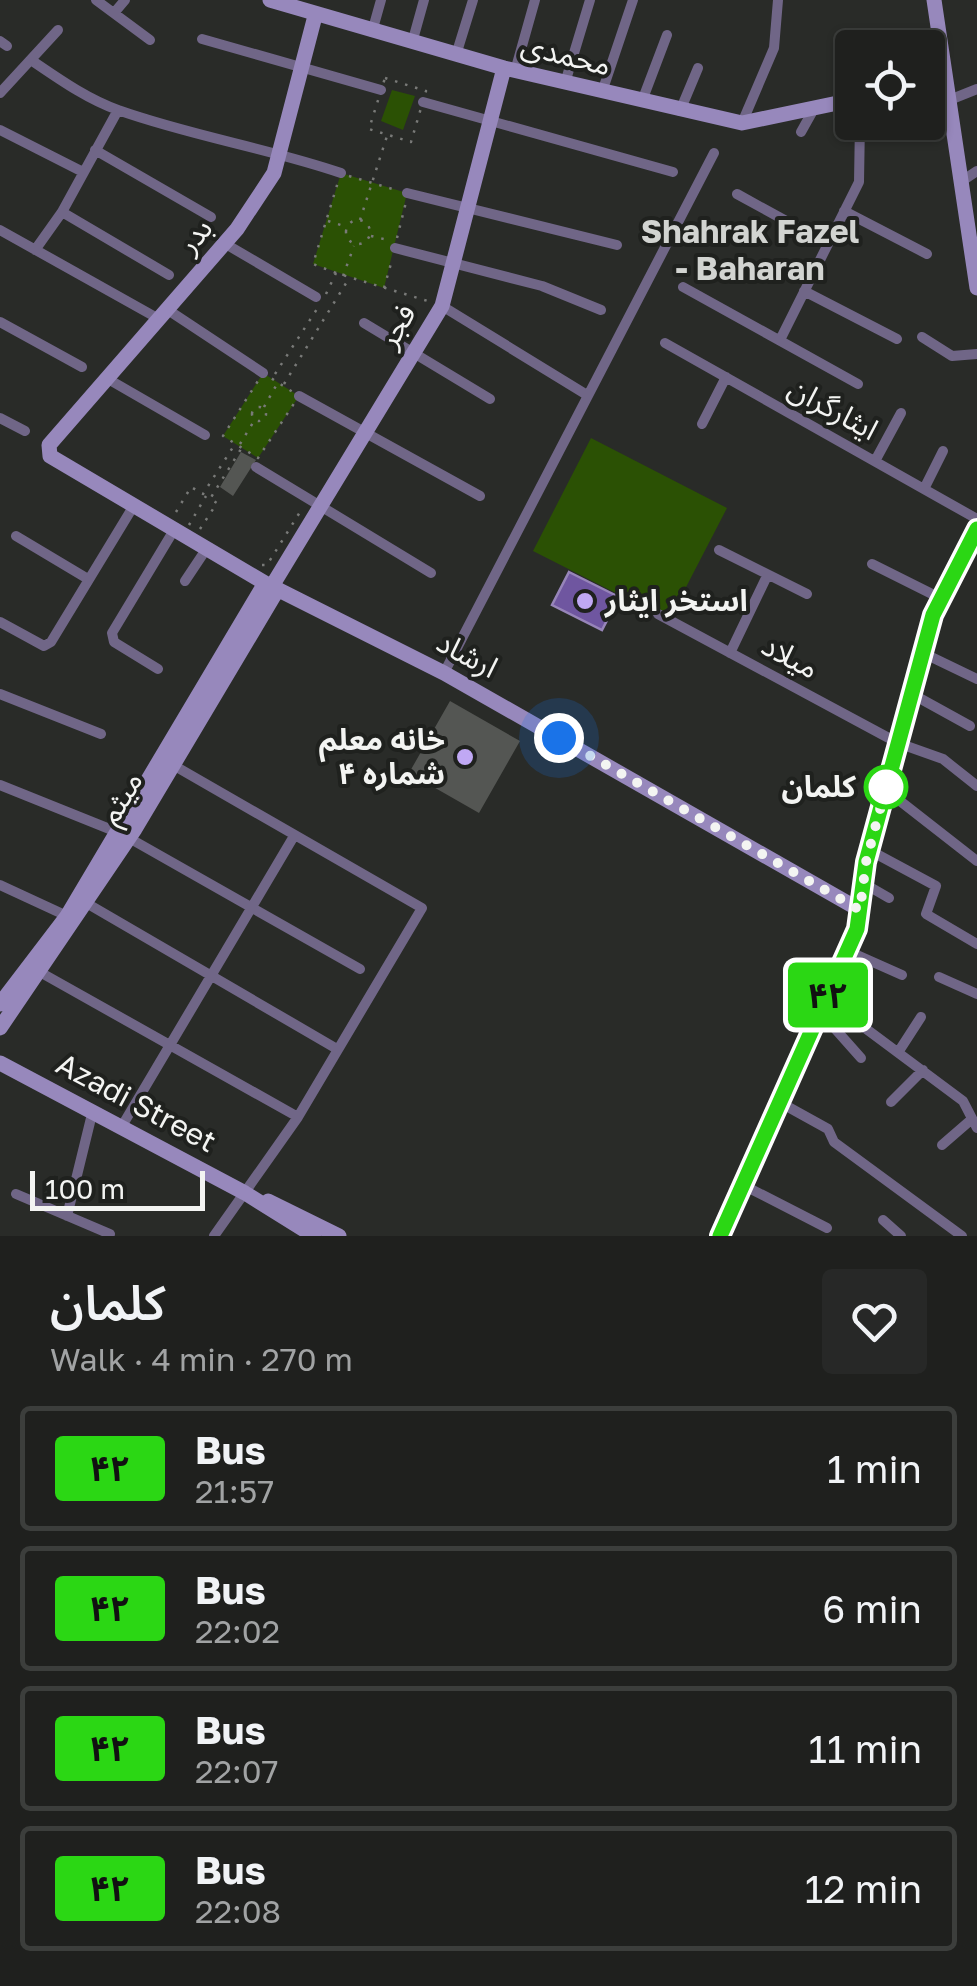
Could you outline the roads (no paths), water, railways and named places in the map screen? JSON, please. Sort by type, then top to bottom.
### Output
[{"type":"street","points":[[96,0],[150,40]]},
{"type":"street","points":[[114,14],[125,0]]},
{"type":"street","name":"محمدی","points":[[270,0],[412,43],[680,112],[742,123],[835,103]]},
{"type":"street","points":[[372,32],[381,0]]},
{"type":"street","points":[[412,43],[424,0]]},
{"type":"street","points":[[456,55],[472,0]]},
{"type":"street","points":[[509,69],[535,0]]},
{"type":"street","points":[[564,83],[590,0]]},
{"type":"street","points":[[602,92],[633,0]]},
{"type":"street","points":[[742,123],[774,48],[778,0]]},
{"type":"street","points":[[934,0],[977,288]]},
{"type":"street","name":"بدر","points":[[48,451],[224,243],[274,173],[302,67],[307,9]]},
{"type":"street","points":[[0,94],[58,30]]},
{"type":"street","points":[[642,102],[667,35]]},
{"type":"street","points":[[202,39],[381,90]]},
{"type":"street","points":[[32,60],[118,110],[280,152],[341,173]]},
{"type":"street","points":[[680,112],[698,68]]},
{"type":"street","name":"فجر","points":[[272,586],[313,502],[366,430],[442,306],[491,120],[509,69]]},
{"type":"street","points":[[946,95],[977,90]]},
{"type":"street","points":[[423,102],[672,172]]},
{"type":"street","points":[[802,132],[815,106]]},
{"type":"street","points":[[35,250],[62,212],[118,110]]},
{"type":"street","points":[[0,130],[83,172]]},
{"type":"street","points":[[780,340],[859,182],[860,140]]},
{"type":"street","points":[[95,150],[211,217]]},
{"type":"street","points":[[444,673],[714,153]]},
{"type":"street","points":[[959,183],[977,171]]},
{"type":"street","points":[[408,193],[617,245]]},
{"type":"street","points":[[736,194],[828,244]]},
{"type":"street","points":[[62,212],[169,275]]},
{"type":"street","points":[[844,212],[927,254]]},
{"type":"street","points":[[0,230],[164,314],[268,376]]},
{"type":"street","points":[[224,243],[316,296]]},
{"type":"street","points":[[396,245],[542,286],[601,310]]},
{"type":"street","points":[[683,287],[858,384]]},
{"type":"street","points":[[804,291],[897,339]]},
{"type":"street","points":[[442,306],[586,395]]},
{"type":"street","points":[[0,322],[82,367]]},
{"type":"street","points":[[364,323],[490,399]]},
{"type":"street","points":[[922,337],[952,356],[977,354]]},
{"type":"street","name":"ایثارگران","points":[[664,342],[977,519]]},
{"type":"street","points":[[702,424],[726,377]]},
{"type":"street","points":[[108,380],[205,435]]},
{"type":"street","points":[[299,396],[480,496]]},
{"type":"street","points":[[875,461],[901,413]]},
{"type":"street","points":[[0,418],[25,431]]},
{"type":"street","name":"ارشاد","points":[[48,451],[132,506],[272,586],[444,673],[860,910]]},
{"type":"street","points":[[924,489],[943,452]]},
{"type":"street","points":[[256,467],[431,573]]},
{"type":"street","points":[[0,622],[48,644],[132,506]]},
{"type":"street","points":[[720,1236],[848,951],[860,910],[869,850],[923,653],[942,599],[977,529]]},
{"type":"street","points":[[16,536],[88,579]]},
{"type":"street","points":[[185,536],[185,581]]},
{"type":"street","points":[[158,670],[114,642],[112,633],[185,536]]},
{"type":"street","points":[[719,550],[806,594]]},
{"type":"street","points":[[872,564],[942,599]]},
{"type":"street","points":[[730,653],[767,576]]},
{"type":"street","name":"میثم","points":[[0,1028],[88,904],[123,835],[272,586]]},
{"type":"street","name":"میثم","points":[[0,1004],[173,765],[263,601]]},
{"type":"street","name":"میلاد","points":[[658,614],[898,744],[943,759],[977,786]]},
{"type":"street","points":[[923,653],[977,679]]},
{"type":"street","points":[[0,694],[100,734]]},
{"type":"street","points":[[912,694],[970,726]]},
{"type":"street","points":[[173,765],[422,908],[298,1117],[214,1236]]},
{"type":"street","points":[[0,784],[123,835],[360,969]]},
{"type":"street","points":[[886,790],[977,862]]},
{"type":"street","points":[[122,1126],[294,836]]},
{"type":"street","points":[[869,850],[936,886],[926,914],[977,944]]},
{"type":"street","points":[[863,882],[889,898]]},
{"type":"street","points":[[0,885],[66,916]]},
{"type":"street","points":[[88,904],[337,1049]]},
{"type":"street","points":[[848,951],[902,975]]},
{"type":"street","points":[[38,971],[298,1117]]},
{"type":"street","points":[[939,977],[977,994]]},
{"type":"street","points":[[824,1006],[899,1051],[963,1101],[974,1123],[942,1146]]},
{"type":"street","points":[[824,1006],[861,1058]]},
{"type":"street","points":[[899,1051],[921,1017]]},
{"type":"street","name":"Azadi Street","points":[[0,1063],[245,1193],[305,1230],[339,1236]]},
{"type":"street","points":[[891,1102],[923,1070]]},
{"type":"street","points":[[780,1103],[828,1129],[834,1142],[853,1152],[962,1236]]},
{"type":"street","points":[[67,1216],[93,1110]]},
{"type":"street","points":[[743,1185],[826,1228]]},
{"type":"street","points":[[16,1194],[110,1234]]},
{"type":"street","points":[[882,1220],[901,1236]]},
{"type":"place","name":"استخر ایثار","points":[[585,601]]},
{"type":"place","name":"خانه معلم شماره ۴","points":[[465,757]]},
{"type":"place","name":"کلمان","points":[[886,787]]},
{"type":"district","name":"Shahrak Fazel - Baharan","points":[[750,250]]}]
